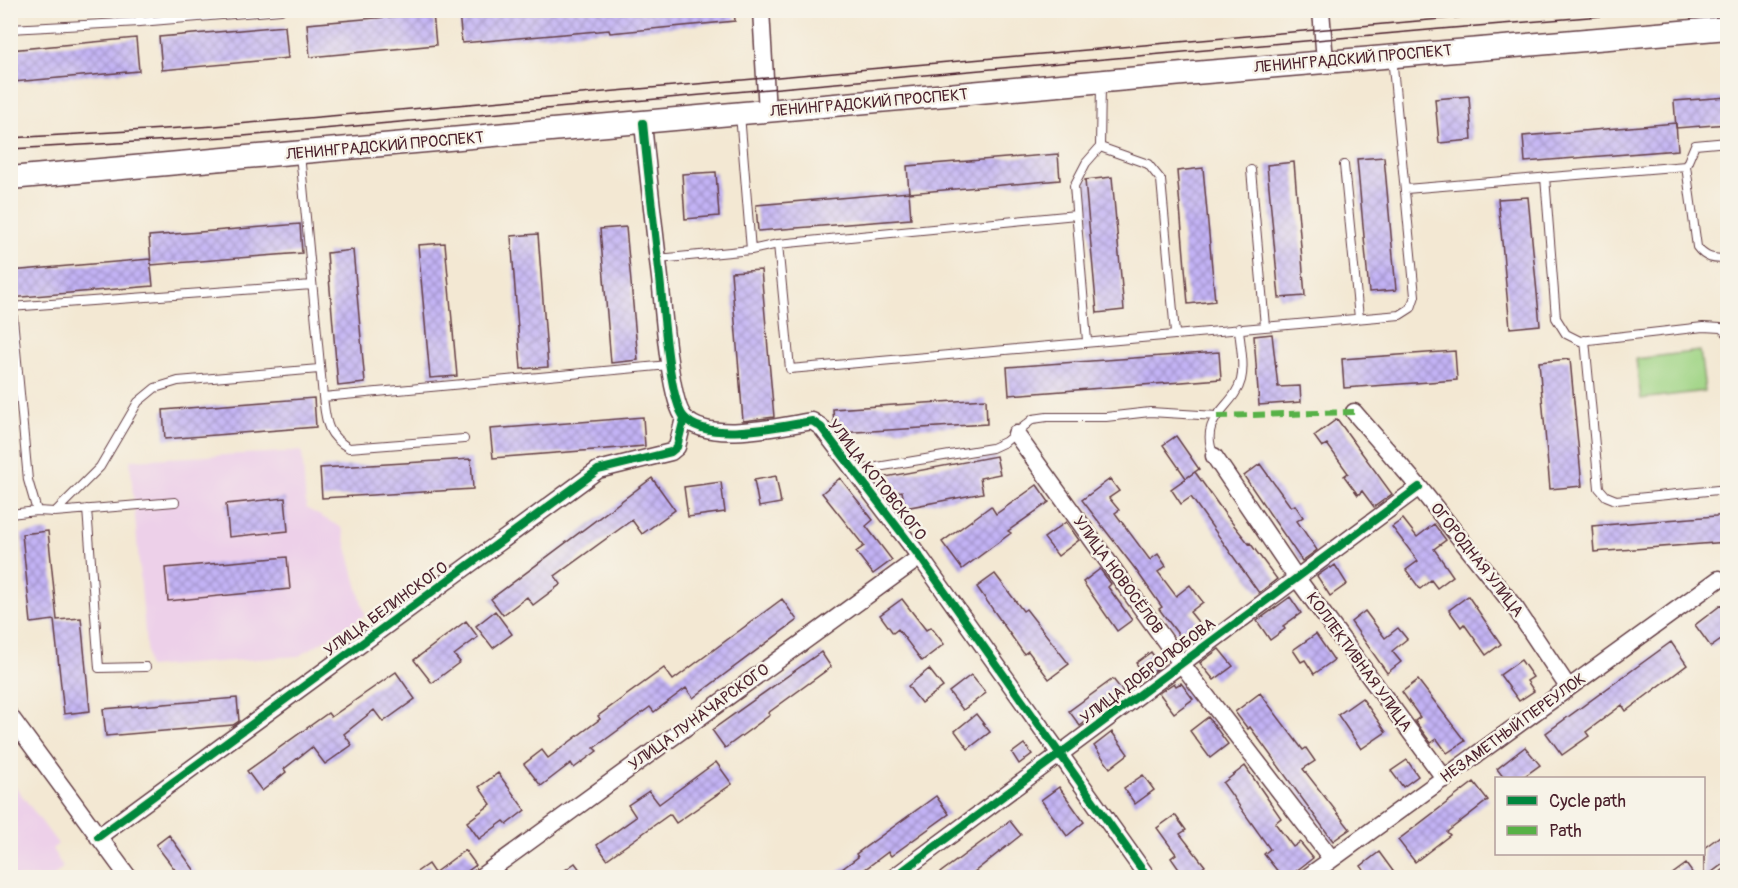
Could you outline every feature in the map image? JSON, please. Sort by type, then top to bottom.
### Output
[{"type":"main road","name":"ЛЕНИНГРАДСКИЙ ПРОСПЕКТ","points":[[10,178],[1392,55],[1728,28]]},
{"type":"street","points":[[761,10],[767,112]]},
{"type":"street","points":[[1321,10],[1326,61]]},
{"type":"street","points":[[643,123],[669,365],[678,406],[684,418]]},
{"type":"street","name":"ОГОРОДНАЯ УЛИЦА","points":[[1354,412],[1419,487],[1516,609],[1568,687]]},
{"type":"street","name":"УЛИЦА КОТОВСКОГО","points":[[684,418],[702,428],[727,433],[812,421],[821,427],[920,557],[1148,878]]},
{"type":"street","name":"УЛИЦА БЕЛИНСКОГО","points":[[98,837],[597,470],[671,452],[677,447],[684,418]]},
{"type":"street","name":"УЛИЦА НОВОСЁЛОВ","points":[[1016,434],[1181,663],[1331,858]]},
{"type":"street","name":"КОЛЛЕКТИВНАЯ УЛИЦА","points":[[1214,456],[1296,577],[1444,779]]},
{"type":"street","name":"УЛИЦА ДОБРОЛЮБОВА","points":[[893,878],[1419,487]]},
{"type":"street","name":"УЛИЦА ЛУНАЧАРСКОГО","points":[[479,878],[920,557]]},
{"type":"street","name":"НЕЗАМЕТНЫЙ ПЕРЕУЛОК","points":[[1306,878],[1719,579]]},
{"type":"street","points":[[10,716],[129,878]]},
{"type":"lane","points":[[139,10],[140,22]]},
{"type":"lane","points":[[10,29],[140,22],[281,10]]},
{"type":"lane","points":[[778,244],[790,369],[1175,333],[1400,315],[1412,308],[1415,296],[1392,55]]},
{"type":"lane","points":[[1087,341],[1074,186],[1086,163],[1100,147],[1101,82]]},
{"type":"lane","points":[[740,114],[751,250]]},
{"type":"lane","points":[[1728,142],[1695,145],[1686,166],[1697,247],[1703,254],[1715,260],[1728,258]]},
{"type":"lane","points":[[1100,147],[1148,164],[1161,180],[1175,333]]},
{"type":"lane","points":[[300,153],[319,369],[326,421],[336,441],[349,448],[464,439]]},
{"type":"lane","points":[[1344,165],[1359,318]]},
{"type":"lane","points":[[1406,189],[1686,166]]},
{"type":"lane","points":[[1251,170],[1265,326]]},
{"type":"lane","points":[[1545,177],[1556,318],[1566,334],[1580,341],[1703,327],[1720,328],[1728,334]]},
{"type":"lane","points":[[658,259],[751,250],[778,244],[1076,215]]},
{"type":"lane","points":[[37,511],[28,480],[11,307],[312,285]]},
{"type":"lane","points":[[1214,456],[1210,448],[1210,431],[1217,416],[1238,390],[1242,380],[1243,365],[1239,328]]},
{"type":"lane","points":[[1586,340],[1599,488],[1606,496],[1616,500],[1728,489]]},
{"type":"lane","points":[[323,397],[669,365]]},
{"type":"lane","points":[[54,512],[100,467],[138,402],[155,388],[178,381],[319,369]]},
{"type":"lane","points":[[853,471],[992,448],[1005,442],[1034,419],[1047,417],[1106,417],[1158,412],[1217,416]]},
{"type":"lane","points":[[10,514],[175,502]]},
{"type":"lane","points":[[87,509],[99,668],[146,667]]},
{"type":"shaded area","points":[[302,451],[306,508],[342,528],[365,615],[299,656],[148,667],[130,460]]},
{"type":"shaded area","points":[[10,779],[58,844],[52,849],[63,867],[53,877],[11,877]]},
{"type":"green space","points":[[1700,351],[1705,391],[1641,399],[1636,359]]},
{"type":"building","points":[[475,10],[734,10],[735,21],[610,33],[609,30],[462,43],[459,12]]},
{"type":"building","points":[[433,13],[436,45],[310,57],[307,24]]},
{"type":"building","points":[[285,26],[288,58],[162,70],[159,37]]},
{"type":"building","points":[[136,38],[139,71],[13,82],[10,50]]},
{"type":"building","points":[[1469,96],[1472,140],[1439,143],[1435,99]]},
{"type":"building","points":[[1728,97],[1728,124],[1676,128],[1674,101]]},
{"type":"building","points":[[1676,123],[1678,150],[1525,162],[1523,136]]},
{"type":"building","points":[[1058,154],[1060,180],[909,193],[907,166]]},
{"type":"building","points":[[1384,157],[1396,290],[1369,292],[1357,159]]},
{"type":"building","points":[[1294,162],[1305,296],[1279,298],[1267,165]]},
{"type":"building","points":[[1203,168],[1215,301],[1188,304],[1177,171]]},
{"type":"building","points":[[716,172],[719,216],[685,219],[682,174]]},
{"type":"building","points":[[1112,177],[1124,310],[1097,313],[1085,180]]},
{"type":"building","points":[[909,192],[911,219],[758,231],[756,205]]},
{"type":"building","points":[[1528,197],[1540,325],[1510,328],[1498,199]]},
{"type":"building","points":[[300,224],[302,253],[151,265],[149,236]]},
{"type":"building","points":[[626,227],[638,360],[611,363],[600,229]]},
{"type":"building","points":[[538,234],[548,367],[521,369],[511,236]]},
{"type":"building","points":[[445,243],[457,376],[430,378],[418,245]]},
{"type":"building","points":[[353,250],[365,383],[338,386],[327,253]]},
{"type":"building","points":[[150,259],[153,286],[10,298],[10,271]]},
{"type":"building","points":[[761,270],[774,417],[743,421],[731,272]]},
{"type":"building","points":[[1272,334],[1278,387],[1300,386],[1301,402],[1259,405],[1254,336]]},
{"type":"building","points":[[1455,351],[1457,380],[1344,388],[1342,359]]},
{"type":"building","points":[[1219,352],[1221,379],[1009,395],[1007,367]]},
{"type":"building","points":[[1570,359],[1582,486],[1550,489],[1539,362]]},
{"type":"building","points":[[314,398],[316,427],[165,439],[163,410]]},
{"type":"building","points":[[986,399],[987,424],[839,433],[834,427],[833,409]]},
{"type":"building","points":[[643,417],[645,446],[493,458],[490,429]]},
{"type":"building","points":[[1337,419],[1392,494],[1374,507],[1362,491],[1358,495],[1344,476],[1348,473],[1327,444],[1322,447],[1314,436]]},
{"type":"building","points":[[1176,436],[1199,469],[1186,478],[1163,445]]},
{"type":"building","points":[[996,456],[1000,474],[980,478],[983,493],[905,508],[902,491],[885,494],[883,491],[880,478]]},
{"type":"building","points":[[471,459],[473,489],[322,498],[320,468]]},
{"type":"building","points":[[1260,464],[1291,507],[1295,505],[1303,517],[1297,521],[1317,550],[1302,561],[1244,476]]},
{"type":"building","points":[[1195,472],[1277,579],[1259,593],[1191,497],[1181,504],[1171,489]]},
{"type":"building","points":[[776,476],[781,503],[759,507],[754,480]]},
{"type":"building","points":[[652,478],[675,510],[642,534],[632,520],[555,576],[561,584],[533,605],[527,597],[503,615],[491,599]]},
{"type":"building","points":[[840,478],[873,520],[866,526],[892,560],[873,574],[856,552],[864,546],[822,493]]},
{"type":"building","points":[[1110,479],[1119,491],[1109,498],[1119,510],[1115,513],[1150,560],[1158,554],[1166,566],[1158,572],[1176,596],[1190,585],[1203,602],[1190,612],[1203,628],[1184,642],[1159,609],[1162,607],[1136,570],[1082,500]]},
{"type":"building","points":[[721,482],[725,512],[688,517],[684,487]]},
{"type":"building","points":[[1037,485],[1049,502],[1008,531],[1011,533],[962,569],[942,542],[991,506],[996,514]]},
{"type":"building","points":[[285,498],[288,531],[229,537],[226,504]]},
{"type":"building","points":[[1728,515],[1728,542],[1594,552],[1592,526]]},
{"type":"building","points":[[1403,519],[1417,537],[1434,524],[1446,540],[1434,549],[1453,576],[1437,588],[1431,580],[1420,589],[1406,570],[1418,561],[1392,527]]},
{"type":"building","points":[[1066,522],[1079,540],[1058,556],[1044,538]]},
{"type":"building","points":[[48,531],[57,620],[81,618],[90,711],[64,714],[54,620],[31,623],[22,534]]},
{"type":"building","points":[[287,557],[290,589],[168,601],[165,568]]},
{"type":"building","points":[[1335,565],[1347,584],[1330,596],[1317,576]]},
{"type":"building","points":[[1100,569],[1111,584],[1108,587],[1132,620],[1117,631],[1083,582]]},
{"type":"building","points":[[995,574],[1023,611],[1026,609],[1069,664],[1049,679],[1028,651],[1024,654],[977,587]]},
{"type":"building","points":[[1468,596],[1501,644],[1486,655],[1464,624],[1461,627],[1449,610]]},
{"type":"building","points":[[1290,597],[1301,613],[1283,626],[1285,629],[1270,640],[1257,621]]},
{"type":"building","points":[[782,599],[797,620],[693,698],[686,688],[654,712],[650,707],[594,748],[597,751],[574,768],[571,763],[541,786],[524,764],[542,750],[548,758],[600,719],[598,716],[664,668],[673,680]]},
{"type":"building","points":[[902,599],[926,630],[931,627],[944,644],[922,661],[898,629],[893,633],[880,615]]},
{"type":"building","points":[[1721,605],[1728,614],[1728,635],[1711,647],[1695,625]]},
{"type":"building","points":[[495,611],[512,634],[493,648],[476,626]]},
{"type":"building","points":[[1365,611],[1385,638],[1398,628],[1407,639],[1392,651],[1401,662],[1387,673],[1351,622]]},
{"type":"building","points":[[466,621],[478,637],[454,655],[460,662],[432,683],[414,660]]},
{"type":"building","points":[[1316,634],[1334,660],[1314,674],[1305,660],[1301,662],[1293,650]]},
{"type":"building","points":[[1671,642],[1687,665],[1626,711],[1622,705],[1586,732],[1589,736],[1562,755],[1546,733]]},
{"type":"building","points":[[1219,649],[1233,666],[1214,680],[1200,663]]},
{"type":"building","points":[[821,652],[831,667],[725,748],[712,730]]},
{"type":"building","points":[[1151,652],[1161,666],[1146,677],[1136,663]]},
{"type":"building","points":[[1521,660],[1533,677],[1527,681],[1534,691],[1519,701],[1500,675]]},
{"type":"building","points":[[929,669],[943,687],[921,703],[908,686]]},
{"type":"building","points":[[396,672],[415,699],[383,722],[374,710],[344,734],[352,745],[325,764],[312,747],[284,769],[286,772],[262,791],[247,771],[328,713],[331,717]]},
{"type":"building","points":[[971,675],[986,693],[963,710],[949,692]]},
{"type":"building","points":[[1113,679],[1124,693],[1080,726],[1069,711]]},
{"type":"building","points":[[1418,680],[1465,741],[1447,753],[1437,739],[1431,743],[1415,721],[1420,717],[1402,692]]},
{"type":"building","points":[[1174,683],[1176,686],[1181,683],[1193,699],[1174,713],[1159,693]]},
{"type":"building","points":[[1260,693],[1303,750],[1306,748],[1315,761],[1303,769],[1350,829],[1333,841],[1250,727],[1248,729],[1235,712]]},
{"type":"building","points":[[237,698],[239,721],[233,725],[106,736],[103,709]]},
{"type":"building","points":[[1362,698],[1386,732],[1361,749],[1338,715]]},
{"type":"building","points":[[976,714],[990,732],[968,749],[955,731]]},
{"type":"building","points":[[1208,717],[1228,744],[1210,758],[1190,731]]},
{"type":"building","points":[[1112,732],[1128,754],[1110,768],[1094,746]]},
{"type":"building","points":[[1024,744],[1032,754],[1019,764],[1012,753]]},
{"type":"building","points":[[1525,747],[1540,765],[1523,777],[1503,777],[1497,769]]},
{"type":"building","points":[[1407,760],[1418,776],[1403,787],[1391,771]]},
{"type":"building","points":[[716,762],[732,784],[676,823],[670,814],[607,859],[597,845],[636,817],[628,805],[649,791],[659,804]]},
{"type":"building","points":[[1245,766],[1281,818],[1275,823],[1293,847],[1300,842],[1313,858],[1287,878],[1283,878],[1264,854],[1270,849],[1223,783]]},
{"type":"building","points":[[498,773],[525,810],[507,824],[504,821],[479,839],[467,822],[491,804],[479,787]]},
{"type":"building","points":[[1143,775],[1154,790],[1135,804],[1124,788]]},
{"type":"building","points":[[1474,782],[1488,800],[1447,832],[1450,835],[1415,862],[1398,840]]},
{"type":"building","points":[[1059,787],[1084,822],[1067,836],[1041,800]]},
{"type":"building","points":[[936,796],[949,814],[891,856],[888,852],[864,870],[866,873],[860,878],[830,878],[858,857],[856,854]]},
{"type":"building","points":[[1175,815],[1186,830],[1180,834],[1205,866],[1190,878],[1185,878],[1171,858],[1176,854],[1157,828]]},
{"type":"building","points":[[1010,821],[1021,835],[973,873],[976,878],[933,878]]},
{"type":"building","points":[[1728,830],[1728,860],[1704,878],[1704,855],[1705,847]]},
{"type":"building","points":[[169,835],[200,878],[166,878],[176,871],[156,845]]},
{"type":"building","points":[[465,850],[476,865],[458,878],[408,878],[428,864],[434,873]]},
{"type":"building","points":[[1379,852],[1398,878],[1369,878],[1361,866]]},
{"type":"building","points":[[575,863],[586,878],[554,878]]},
{"type":"building","points":[[1686,864],[1696,878],[1667,878]]},
{"type":"tram line","points":[[10,138],[215,126],[1545,10]]},
{"type":"tram line","points":[[10,149],[243,136],[1440,29],[1677,10]]},
{"type":"marked path","points":[[1217,416],[1354,412]]},
{"type":"cycle path","points":[[643,123],[668,351],[674,392],[684,417],[695,425],[709,430],[745,431],[812,421],[821,427],[920,557],[1148,878]]},
{"type":"cycle path","points":[[98,837],[598,470],[671,452],[677,447],[684,418]]},
{"type":"cycle path","points":[[893,878],[1419,487]]}]
